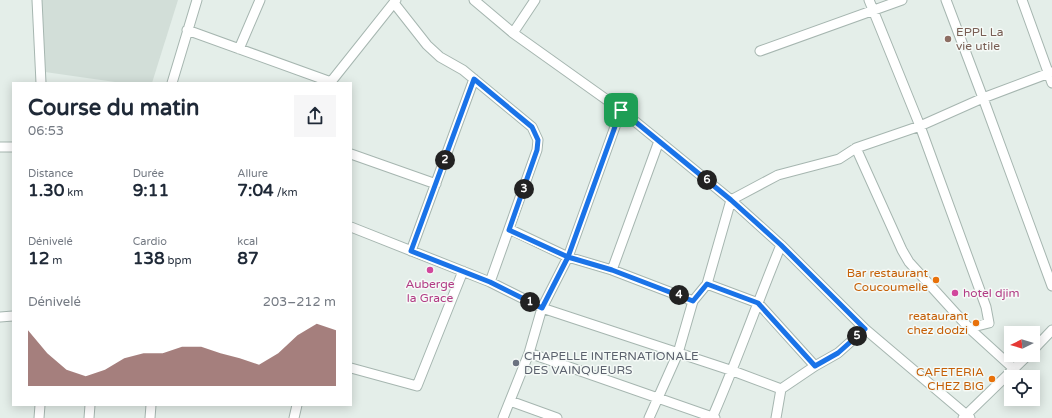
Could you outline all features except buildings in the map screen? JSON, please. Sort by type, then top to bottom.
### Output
[{"type":"street","points":[[37,0],[41,82]]},
{"type":"street","points":[[172,82],[197,0]]},
{"type":"street","points":[[239,49],[260,0]]},
{"type":"street","points":[[474,0],[513,33],[621,110],[731,200],[781,245],[865,329],[966,417],[1021,362]]},
{"type":"street","points":[[513,33],[535,0]]},
{"type":"street","points":[[869,0],[920,126],[986,307],[989,323],[969,328]]},
{"type":"street","points":[[760,51],[902,0]]},
{"type":"street","points":[[946,0],[1052,286]]},
{"type":"street","points":[[1022,0],[1050,73],[1052,83]]},
{"type":"street","points":[[331,82],[395,2],[427,45],[440,56],[463,70],[532,127],[538,140],[537,150],[490,282]]},
{"type":"street","points":[[187,30],[327,82]]},
{"type":"street","points":[[649,418],[678,353],[693,301],[707,284],[731,200],[778,175],[839,159],[856,148],[920,126],[983,98],[1050,73]]},
{"type":"street","points":[[411,251],[474,79]]},
{"type":"street","points":[[503,418],[529,353],[542,308],[568,257],[621,110]]},
{"type":"street","points":[[612,270],[659,141]]},
{"type":"street","points":[[0,147],[12,148]]},
{"type":"street","points":[[856,148],[909,262],[969,328],[1014,369]]},
{"type":"street","points":[[352,154],[436,184]]},
{"type":"street","points":[[352,227],[490,282],[542,308],[733,371],[781,389]]},
{"type":"street","points":[[509,230],[568,257],[612,270],[693,301]]},
{"type":"street","points":[[529,353],[713,418],[733,371],[781,245]]},
{"type":"street","points":[[352,368],[417,386],[463,271]]},
{"type":"street","points":[[707,284],[758,303],[815,366]]},
{"type":"street","points":[[0,316],[12,316]]},
{"type":"street","points":[[776,418],[781,389],[815,366],[838,353],[865,329]]},
{"type":"street","points":[[1040,343],[1052,330]]},
{"type":"street","points":[[510,402],[558,418]]},
{"type":"street","points":[[39,418],[40,406]]},
{"type":"street","points":[[89,418],[90,406]]},
{"type":"street","points":[[150,418],[151,406]]},
{"type":"street","points":[[294,418],[297,406]]},
{"type":"shaded area","points":[[42,0],[178,0],[152,82],[115,82],[45,72]]},
{"type":"place","name":"EPPL La vie utile","points":[[948,39]]},
{"type":"place","name":"Auberge la Grace","points":[[430,270]]},
{"type":"place","name":"Bar restaurant Coucoumelle","points":[[936,280]]},
{"type":"place","name":"hotel djim","points":[[955,293]]},
{"type":"place","name":"reataurant chez dodzi","points":[[976,323]]},
{"type":"place","name":"CHAPELLE INTERNATIONALE DES VAINQUEURS","points":[[516,363]]},
{"type":"place","name":"CAFETERIA CHEZ BIG","points":[[992,379]]},
{"type":"route","points":[[621,110],[568,257],[542,308],[490,282],[411,251],[474,79],[532,127],[538,140],[537,150],[509,230],[568,257],[612,270],[693,301],[707,284],[758,303],[815,366],[838,353],[865,329],[781,245],[731,200],[621,110]]}]
